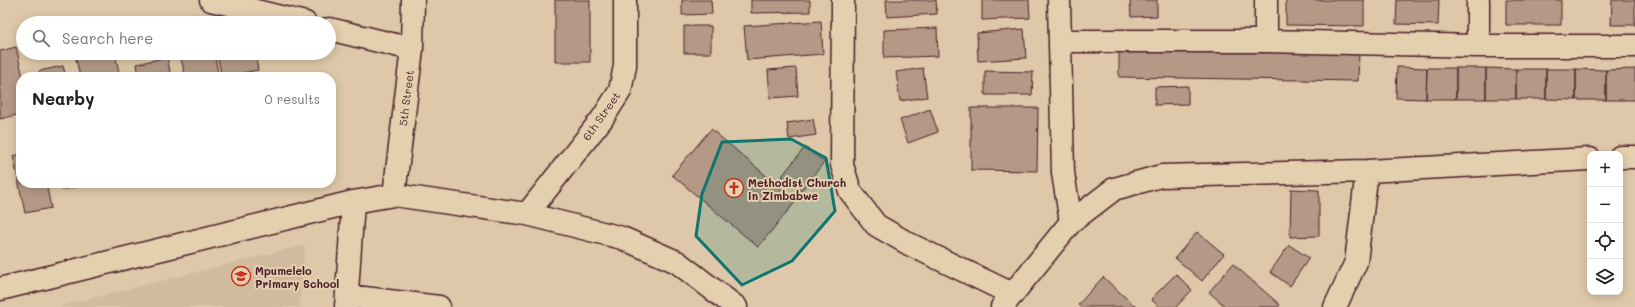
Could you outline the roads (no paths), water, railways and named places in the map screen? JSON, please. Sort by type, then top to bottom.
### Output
[{"type":"street","points":[[211,0],[276,16]]},
{"type":"street","name":"5th Street","points":[[394,195],[412,49],[413,0]]},
{"type":"street","name":"6th Street","points":[[527,214],[602,119],[620,91],[624,66],[625,0]]},
{"type":"street","points":[[843,0],[842,165],[850,191],[876,225],[1007,300],[1071,222],[1114,189],[1161,176],[1367,171],[1587,159]]},
{"type":"street","points":[[1059,0],[1063,173],[1071,222]]},
{"type":"street","points":[[1266,0],[1266,41]]},
{"type":"street","points":[[1478,0],[1478,46]]},
{"type":"street","points":[[336,31],[412,49]]},
{"type":"street","points":[[1060,41],[1266,41],[1478,46],[1635,46]]},
{"type":"street","points":[[1623,157],[1635,156]]},
{"type":"street","points":[[1335,307],[1356,262],[1367,171]]},
{"type":"street","points":[[0,290],[353,202],[394,195],[527,214],[622,238],[677,262],[736,307]]},
{"type":"street","points":[[353,202],[346,301],[440,307]]},
{"type":"place","name":"Methodist Church in Zimbabwe","points":[[734,188]]},
{"type":"place","name":"Mpumelelo Primary School","points":[[241,276]]}]
